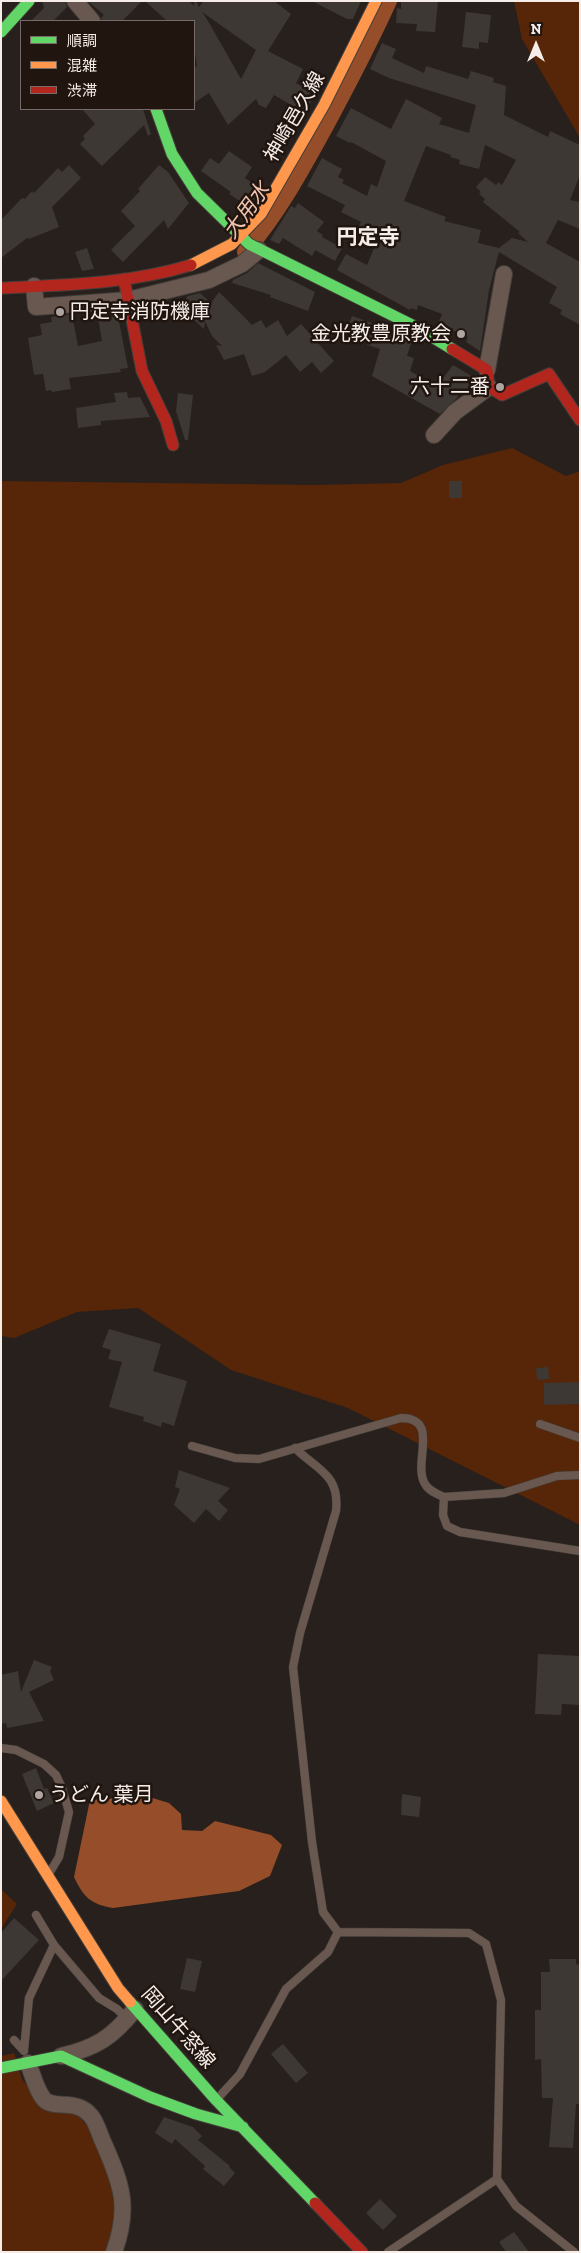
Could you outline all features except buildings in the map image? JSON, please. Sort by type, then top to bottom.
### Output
[{"type":"main road","points":[[1,32],[29,1]]},
{"type":"main road","name":"神崎邑久線","points":[[126,290],[148,276],[188,265],[219,252],[250,244],[267,203],[322,111],[376,1]]},
{"type":"main road","points":[[156,110],[172,154],[197,194],[250,244],[414,326],[486,370],[489,387],[502,395],[549,374],[580,420]]},
{"type":"main road","points":[[1,288],[35,293]]},
{"type":"main road","points":[[126,290],[142,372],[166,421],[174,446]]},
{"type":"main road","name":"岡山牛窓線","points":[[1,1801],[118,1988],[131,2014],[243,2127],[362,2252]]},
{"type":"main road","points":[[1,2068],[26,2057],[61,2056],[91,2072],[179,2109],[243,2127]]},
{"type":"street","points":[[75,1],[91,20]]},
{"type":"street","points":[[35,293],[36,307],[126,290],[208,280],[242,264],[250,244]]},
{"type":"street","points":[[486,370],[504,274]]},
{"type":"street","points":[[434,435],[455,412],[489,387]]},
{"type":"street","points":[[61,2056],[87,2050],[119,2029],[131,2014]]},
{"type":"street","points":[[26,2057],[43,2099],[52,2104],[76,2105],[92,2116],[118,2176],[124,2208],[120,2238],[114,2252]]},
{"type":"lane","points":[[192,1446],[235,1458],[259,1459],[401,1418],[411,1418],[419,1423],[423,1432],[422,1470],[426,1486],[434,1494],[444,1497],[504,1493],[557,1476],[580,1474]]},
{"type":"lane","points":[[540,1424],[580,1438]]},
{"type":"lane","points":[[295,1448],[324,1471],[334,1485],[337,1497],[336,1511],[300,1633],[293,1666],[312,1842],[323,1912],[338,1932]]},
{"type":"lane","points":[[444,1497],[442,1515],[447,1526],[460,1532],[580,1552]]},
{"type":"lane","points":[[1,1748],[16,1750],[44,1764],[56,1775],[62,1788],[69,1812],[59,1857],[53,1869],[47,1874]]},
{"type":"lane","points":[[36,1915],[54,1945],[100,1998],[117,2009],[131,2014]]},
{"type":"lane","points":[[216,2100],[240,2074],[286,1989],[328,1952],[338,1932]]},
{"type":"lane","points":[[338,1932],[469,1933],[486,1944],[501,2000],[496,2179],[516,2206],[574,2252]]},
{"type":"lane","points":[[26,2057],[29,1998],[54,1945]]},
{"type":"lane","points":[[14,2040],[26,2057]]},
{"type":"lane","points":[[388,2252],[496,2179]]},
{"type":"shaded area","points":[[514,1],[580,1],[580,138],[522,39]]},
{"type":"shaded area","points":[[512,448],[566,476],[580,471],[580,1525],[348,1408],[231,1370],[138,1308],[77,1312],[14,1338],[1,1336],[1,481],[315,485],[401,483],[443,465]]},
{"type":"shaded area","points":[[146,1796],[169,1803],[181,1814],[182,1830],[202,1831],[215,1821],[271,1835],[282,1845],[270,1876],[239,1891],[113,1908],[89,1899],[81,1890],[74,1877],[90,1800]]},
{"type":"shaded area","points":[[1,1889],[17,1904],[1,1929]]},
{"type":"shaded area","points":[[14,2053],[22,2079],[45,2109],[76,2112],[90,2130],[111,2180],[116,2228],[110,2252],[1,2252],[1,2056]]},
{"type":"waterway","name":"大用水","points":[[245,252],[268,222],[299,174],[351,78],[389,1]]},
{"type":"traffic: fast","points":[[1,32],[29,1]]},
{"type":"traffic: fast","points":[[156,110],[172,154],[197,193],[249,244],[414,326],[452,349]]},
{"type":"traffic: fast","points":[[130,2002],[216,2100],[315,2203]]},
{"type":"traffic: fast","points":[[1,2068],[61,2056],[150,2097],[196,2114],[243,2127]]},
{"type":"traffic: slow","points":[[191,265],[232,244],[261,214],[324,105],[376,1]]},
{"type":"traffic: slow","points":[[1,1801],[118,1988],[130,2002]]},
{"type":"traffic: jam","points":[[1,288],[121,280],[191,265]]},
{"type":"traffic: jam","points":[[124,279],[142,371],[166,421],[173,445]]},
{"type":"traffic: jam","points":[[452,349],[487,370],[489,387],[502,395],[549,374],[580,420]]},
{"type":"traffic: jam","points":[[315,2203],[362,2252]]},
{"type":"place","name":"円定寺消防機庫","points":[[60,312]]},
{"type":"place","name":"金光教豊原教会","points":[[461,334]]},
{"type":"place","name":"六十二番","points":[[500,387]]},
{"type":"place","name":"うどん 葉月","points":[[39,1795]]},
{"type":"district","name":"円定寺","points":[[368,238]]}]
